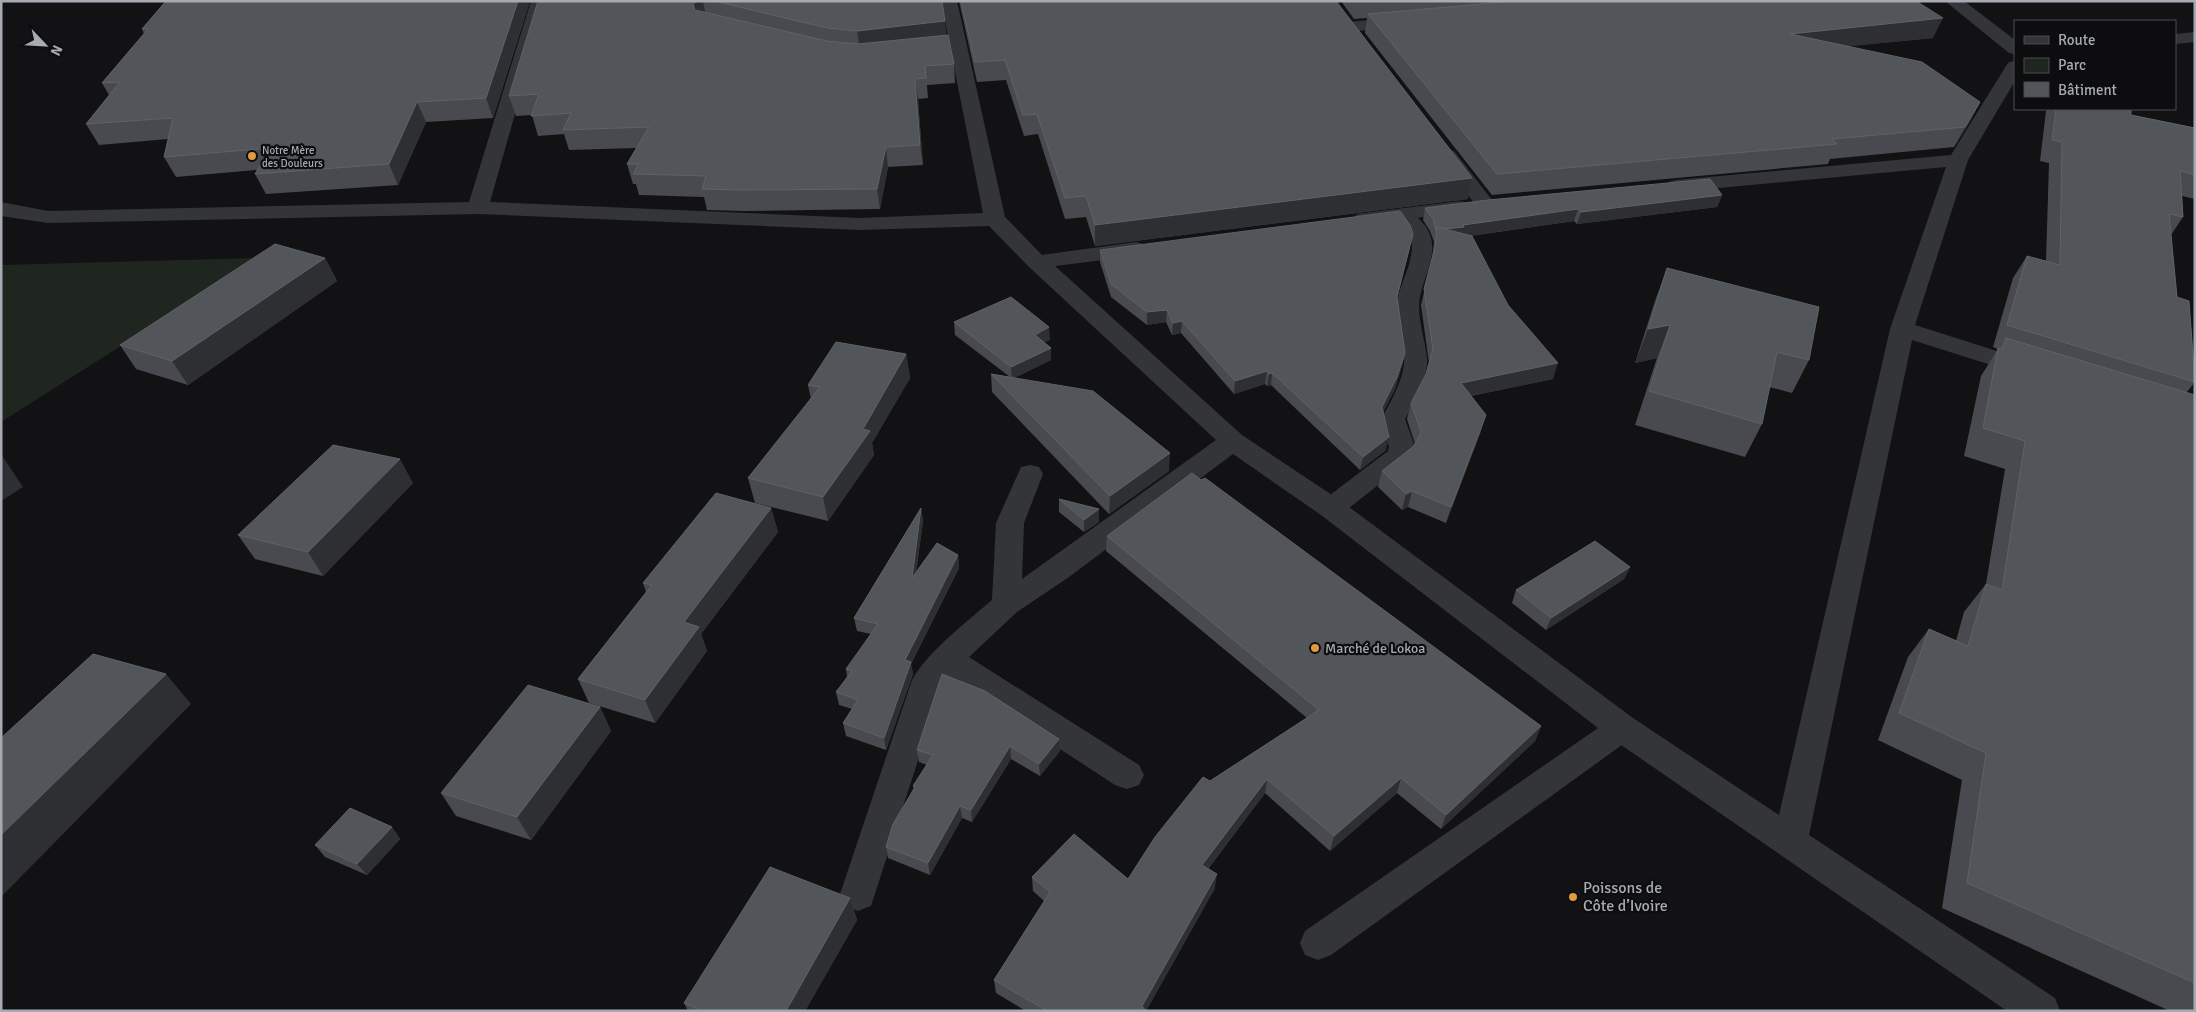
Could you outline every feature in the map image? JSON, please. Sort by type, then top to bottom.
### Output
[{"type":"street","points":[[478,208],[539,1]]},
{"type":"street","points":[[949,1],[995,219],[1037,262],[1233,441],[1331,508],[1622,728],[2041,1011]]},
{"type":"street","points":[[1952,1],[2014,48]]},
{"type":"street","points":[[1360,42],[1344,20],[1418,21]]},
{"type":"street","points":[[2176,39],[2195,37]]},
{"type":"street","points":[[1790,843],[1902,329],[1958,160],[2014,68]]},
{"type":"street","points":[[1344,222],[1495,203],[1438,142]]},
{"type":"street","points":[[1653,188],[1958,160]]},
{"type":"street","points":[[1,208],[7,211],[48,217],[478,208],[860,224],[995,219]]},
{"type":"street","points":[[1037,262],[1156,246]]},
{"type":"street","points":[[1902,329],[2053,376]]},
{"type":"street","points":[[858,894],[928,680],[1007,604],[1059,569],[1233,441]]},
{"type":"street","points":[[1007,604],[1010,523],[1030,474]]},
{"type":"street","points":[[947,660],[1127,775]]},
{"type":"lane","points":[[938,48],[958,46]]},
{"type":"lane","points":[[1331,508],[1400,455],[1402,447],[1393,419],[1405,399],[1416,360],[1408,325],[1408,302],[1418,272],[1422,246],[1417,229],[1403,214]]},
{"type":"lane","points":[[1318,943],[1622,728]]},
{"type":"green space","points":[[260,258],[1,422],[1,265]]},
{"type":"building","points":[[166,1],[518,1],[486,98],[417,102],[389,164],[255,174],[271,148],[164,157],[173,118],[86,124],[120,82],[102,83],[148,29],[142,29]]},
{"type":"building","points":[[538,1],[697,1],[693,4],[695,10],[827,41],[858,44],[948,35],[954,64],[925,66],[926,78],[915,79],[920,145],[886,147],[877,189],[702,189],[706,176],[633,174],[639,164],[627,164],[649,127],[563,130],[571,113],[531,116],[539,94],[509,96]]},
{"type":"building","points":[[714,1],[942,1],[945,21],[857,31],[827,28]]},
{"type":"building","points":[[961,1],[1336,1],[1472,178],[1095,225],[1086,196],[1065,198],[1037,114],[1023,115],[1005,60],[975,62]]},
{"type":"building","points":[[1516,1],[1916,1],[1943,18],[1790,34],[1922,62],[1980,102],[1965,127],[1832,139],[1837,144],[1497,174],[1368,14]]},
{"type":"building","points":[[2056,110],[2131,110],[2131,115],[2195,128],[2195,175],[2180,171],[2183,217],[2169,214],[2177,297],[2189,301],[2195,382],[2007,325],[2027,256],[2060,265],[2062,142],[2052,140]]},
{"type":"building","points":[[1710,179],[1722,195],[1581,212],[1578,209],[1463,225],[1464,227],[1445,229],[1437,227],[1436,230],[1433,219],[1425,208],[1488,200]]},
{"type":"building","points":[[1400,211],[1410,225],[1413,234],[1397,297],[1405,353],[1397,377],[1382,407],[1389,437],[1363,457],[1272,373],[1269,374],[1267,371],[1235,381],[1182,321],[1173,323],[1167,310],[1147,312],[1111,284],[1100,250]]},
{"type":"building","points":[[1437,227],[1472,236],[1508,305],[1558,363],[1461,383],[1486,415],[1451,507],[1412,491],[1406,494],[1382,471],[1414,446],[1421,432],[1411,403],[1426,374],[1433,349],[1424,289],[1435,247]]},
{"type":"building","points":[[275,244],[325,258],[172,361],[120,345]]},
{"type":"building","points":[[1667,268],[1819,307],[1809,360],[1777,352],[1762,424],[1649,391],[1670,325],[1648,329]]},
{"type":"building","points":[[1011,297],[1049,327],[1035,335],[1051,348],[1011,367],[954,322]]},
{"type":"building","points":[[2006,338],[2195,395],[2195,983],[1967,883],[1986,753],[1899,713],[1929,629],[1968,646],[1986,584],[2002,590],[2025,441],[1983,428],[1998,348],[2002,349]]},
{"type":"building","points":[[836,342],[906,354],[863,429],[870,431],[823,497],[748,478],[820,387],[808,385]]},
{"type":"building","points":[[991,374],[1093,391],[1170,453],[1110,496]]},
{"type":"building","points":[[333,445],[400,459],[308,552],[238,535]]},
{"type":"building","points":[[1192,473],[1201,480],[1205,478],[1541,726],[1446,815],[1401,778],[1334,836],[1267,779],[1202,865],[1217,874],[1142,1006],[1146,1011],[1047,1011],[994,980],[1050,892],[1032,877],[1074,834],[1128,879],[1155,837],[1203,777],[1210,781],[1319,710],[1107,536]]},
{"type":"building","points":[[716,493],[771,508],[684,622],[699,627],[645,700],[578,679],[652,585],[643,583]]},
{"type":"building","points":[[1059,499],[1099,509],[1084,520]]},
{"type":"building","points":[[921,508],[912,578],[937,543],[958,555],[905,660],[911,662],[884,738],[843,723],[858,700],[836,692],[852,671],[846,669],[878,624],[854,618]]},
{"type":"building","points":[[1595,541],[1630,567],[1551,618],[1516,590]]},
{"type":"building","points":[[93,654],[166,674],[1,835],[1,738]]},
{"type":"building","points":[[942,674],[985,691],[1059,739],[1039,764],[1010,746],[971,810],[960,806],[928,863],[886,847],[893,824],[915,787],[913,786],[933,755],[917,750]]},
{"type":"building","points":[[528,685],[600,707],[517,817],[441,793]]},
{"type":"building","points":[[350,808],[392,827],[357,864],[315,845]]},
{"type":"building","points":[[770,867],[850,898],[786,1011],[702,1011],[684,1003]]},
{"type":"place","name":"Notre Mère des Douleurs","points":[[252,156]]},
{"type":"place","name":"Marché de Lokoa","points":[[1315,648]]},
{"type":"place","name":"Poissons de Côte d’Ivoire","points":[[1573,897]]}]
